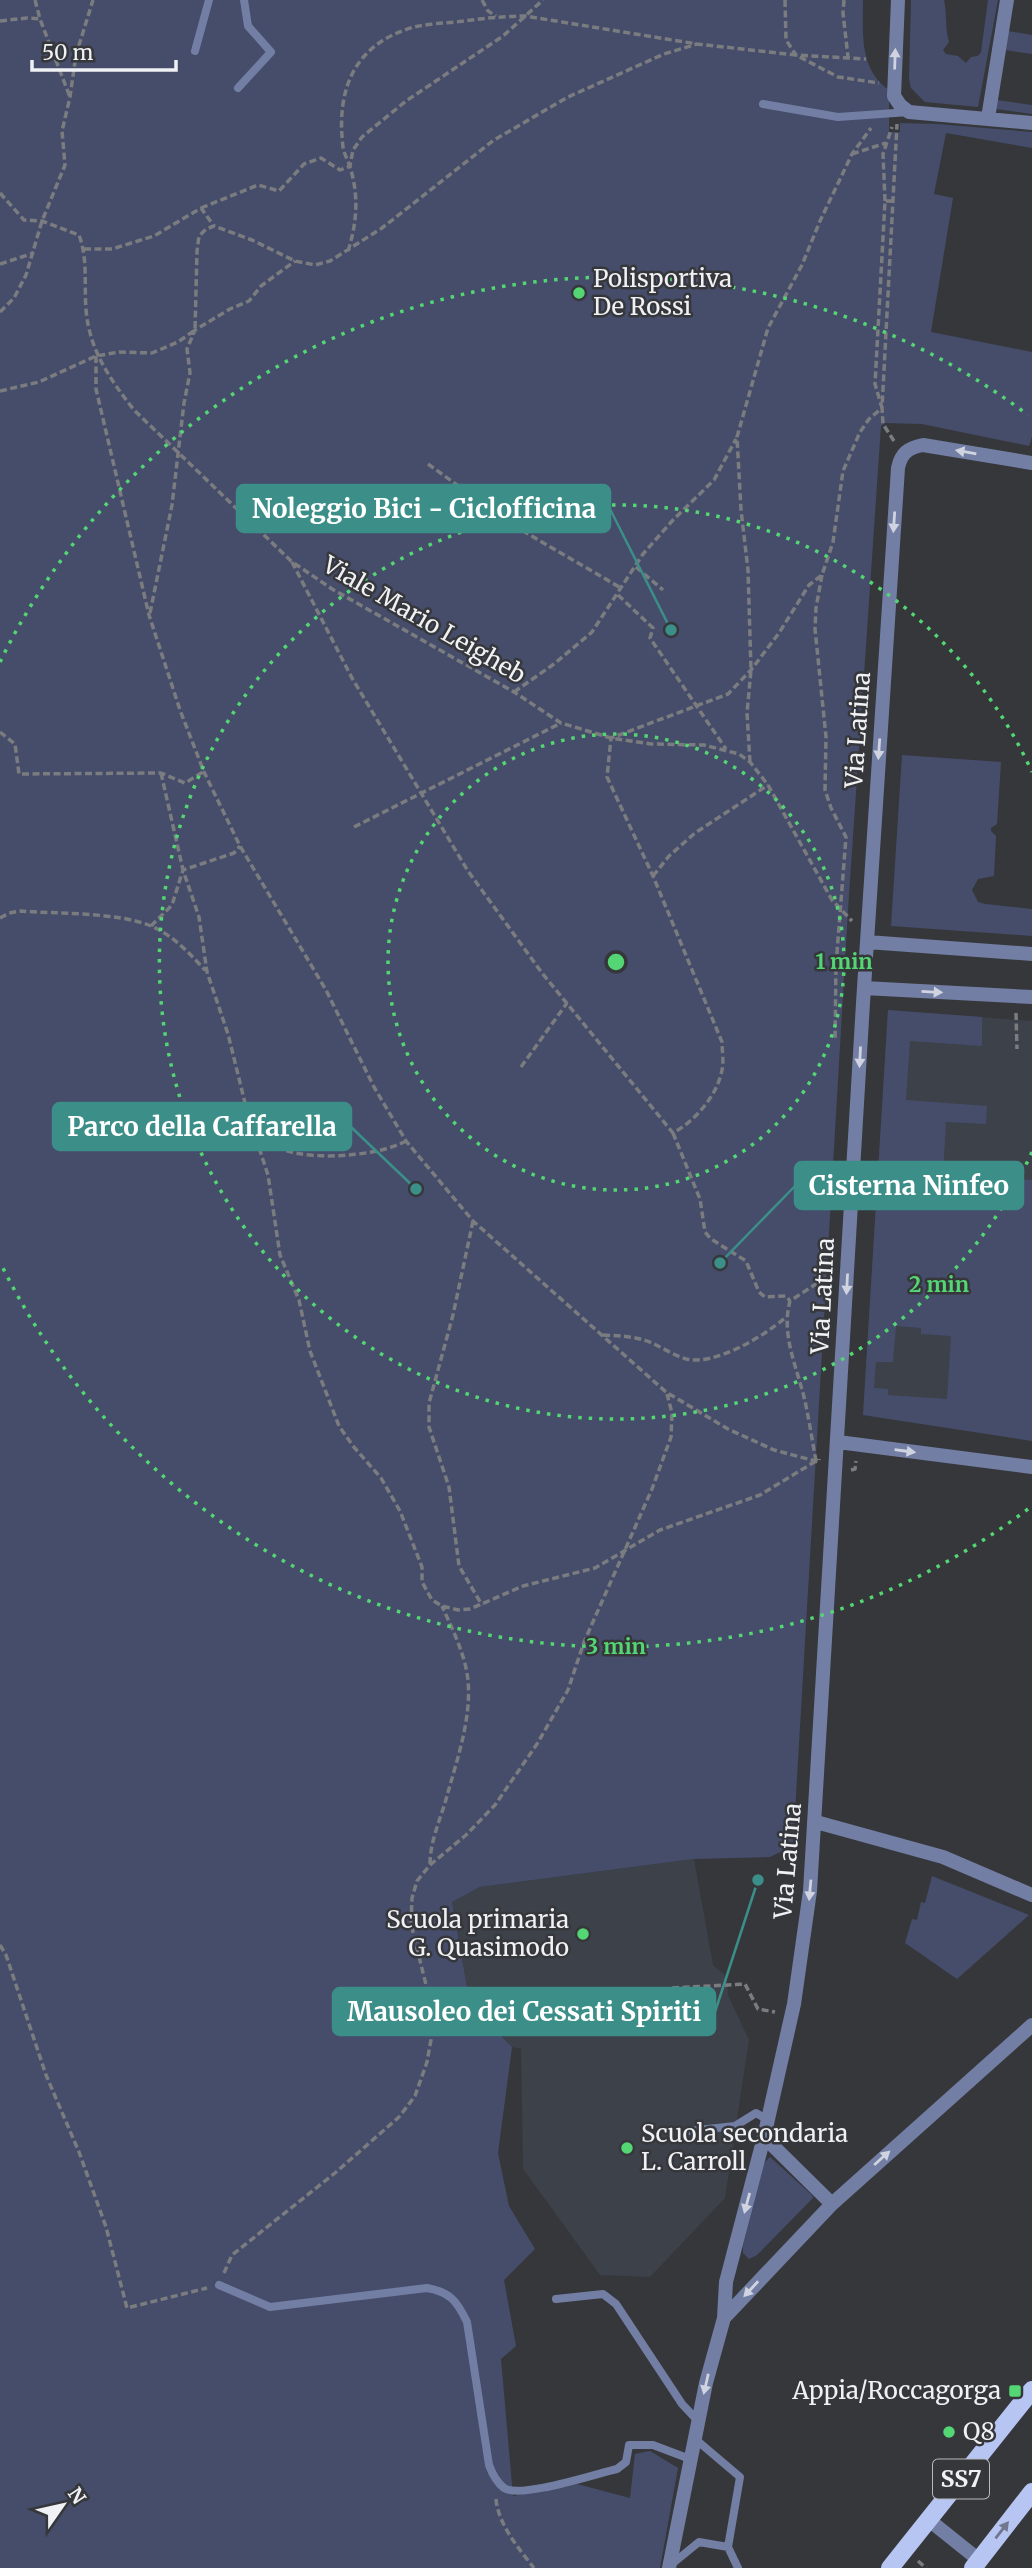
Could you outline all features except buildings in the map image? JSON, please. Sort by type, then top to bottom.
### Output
[{"type":"main road","name":"SS7","points":[[890,2568],[1032,2390]]},
{"type":"main road","name":"SS7","points":[[976,2564],[1032,2492]]},
{"type":"street","points":[[898,0],[894,96],[900,105],[909,113],[1032,123]]},
{"type":"street","points":[[988,118],[1007,0]]},
{"type":"street","name":"Via Latina","points":[[669,2567],[706,2383],[724,2318],[726,2281],[764,2137],[794,2004],[809,1901],[898,468],[902,455],[923,445],[1032,463]]},
{"type":"street","points":[[867,942],[1032,954]]},
{"type":"street","points":[[864,988],[1032,997]]},
{"type":"street","points":[[838,1441],[1032,1467]]},
{"type":"street","points":[[816,1822],[943,1857],[1032,1895]]},
{"type":"street","points":[[724,2318],[832,2204],[1032,2025]]},
{"type":"street","points":[[764,2137],[832,2204]]},
{"type":"street","points":[[929,2520],[976,2564]]},
{"type":"lane","points":[[195,51],[209,0]]},
{"type":"lane","points":[[238,88],[271,52],[248,26],[244,0]]},
{"type":"lane","points":[[763,104],[838,117],[909,113]]},
{"type":"lane","points":[[689,2131],[734,2126],[756,2113],[768,2120]]},
{"type":"lane","points":[[219,2285],[270,2307],[427,2288],[443,2291],[457,2301],[467,2322],[489,2465],[495,2479],[505,2489],[524,2492],[617,2469],[626,2462],[629,2445],[653,2445],[690,2459]]},
{"type":"lane","points":[[555,2299],[603,2294],[616,2304],[682,2404],[698,2421]]},
{"type":"lane","points":[[694,2438],[740,2477],[728,2547],[738,2568]]},
{"type":"lane","points":[[669,2567],[699,2542],[728,2547]]},
{"type":"path","points":[[35,0],[70,97]]},
{"type":"path","points":[[0,312],[13,299],[26,275],[42,221],[65,165],[62,131],[76,55],[93,0]]},
{"type":"path","points":[[482,0],[488,11],[498,16]]},
{"type":"path","points":[[350,166],[354,150],[362,137],[406,101],[503,36],[543,0]]},
{"type":"path","points":[[785,0],[786,40],[796,55],[838,77],[879,83]]},
{"type":"path","points":[[844,0],[848,57]]},
{"type":"path","points":[[348,252],[356,227],[356,204],[350,166],[343,152],[340,124],[345,89],[358,61],[384,40],[416,27],[498,16],[525,16],[773,55],[866,59]]},
{"type":"path","points":[[0,21],[40,19]]},
{"type":"path","points":[[201,208],[214,226],[252,240],[295,261],[315,265],[330,261],[382,228],[494,140],[568,97],[664,54],[696,44]]},
{"type":"path","points":[[514,692],[554,664],[592,632],[636,566],[673,520],[714,480],[737,437],[768,328],[802,265],[852,154],[880,115]]},
{"type":"path","points":[[882,408],[875,384],[885,201],[883,169],[886,143],[894,132],[894,201],[883,424]]},
{"type":"path","points":[[852,154],[886,143]]},
{"type":"path","points":[[0,193],[24,220],[42,221],[79,235],[84,249],[112,249],[154,236],[201,208],[258,186],[279,191],[304,164],[321,158],[340,170],[350,166]]},
{"type":"path","points":[[885,201],[894,201]]},
{"type":"path","points":[[149,615],[172,505],[190,373],[187,349],[195,330],[199,236],[214,226]]},
{"type":"path","name":"Viale Mario Leigheb","points":[[84,249],[86,312],[96,356],[115,386],[134,410],[291,561],[332,589],[514,692],[561,723],[611,738],[651,744],[726,749],[750,762],[768,785],[810,864],[839,910],[848,916]]},
{"type":"path","points":[[0,264],[34,253]]},
{"type":"path","points":[[0,391],[38,382],[96,356],[119,352],[152,353],[178,342],[230,309],[249,301],[261,286],[295,261]]},
{"type":"path","points":[[96,356],[96,389],[149,615],[180,710],[204,772],[240,846],[326,990],[374,1087],[406,1141],[473,1221],[666,1392],[728,1429],[774,1450],[816,1461]]},
{"type":"path","points":[[835,1041],[836,965],[846,837],[825,790],[826,737],[816,608],[822,575],[833,542],[843,471],[860,432],[869,418],[882,408]]},
{"type":"path","points":[[737,437],[748,570],[751,670],[747,713],[750,762]]},
{"type":"path","points":[[428,464],[511,524],[621,588]]},
{"type":"path","points":[[291,561],[352,678],[420,794],[496,913],[673,1133],[700,1199],[705,1232],[711,1239],[746,1261],[759,1292],[765,1297],[786,1296],[790,1301]]},
{"type":"path","points":[[636,566],[663,590]]},
{"type":"path","points":[[673,1133],[691,1124],[715,1089],[723,1069],[722,1042],[653,876],[607,777],[611,738],[728,694],[751,670],[779,633],[809,585],[822,575]]},
{"type":"path","points":[[618,594],[653,628],[650,638],[726,749]]},
{"type":"path","points":[[354,827],[561,723]]},
{"type":"path","points":[[0,732],[15,744],[19,774],[161,773],[185,783],[204,772]]},
{"type":"path","points":[[161,773],[183,870],[199,917],[207,972],[228,1034],[247,1111],[268,1175],[281,1255],[299,1300],[310,1351],[339,1426],[352,1446],[381,1479],[400,1511],[422,1567],[422,1582],[432,1600],[458,1610],[482,1605],[523,1586],[595,1568],[660,1530],[760,1495],[816,1461]]},
{"type":"path","points":[[653,876],[668,856],[695,832],[768,785]]},
{"type":"path","points":[[183,870],[234,853],[240,846]]},
{"type":"path","points":[[151,926],[172,905],[183,870]]},
{"type":"path","points":[[0,918],[21,911],[105,916],[151,926],[180,945],[207,972]]},
{"type":"path","points":[[1015,996],[1017,1049]]},
{"type":"path","points":[[521,1067],[567,1003]]},
{"type":"path","points":[[247,1111],[270,1143],[302,1156],[348,1155],[394,1148],[406,1141]]},
{"type":"path","points":[[473,1221],[453,1315],[429,1404],[429,1427],[449,1487],[458,1566],[482,1605]]},
{"type":"path","points":[[816,1461],[785,1318],[790,1301],[828,1276]]},
{"type":"path","points":[[601,1335],[629,1336],[649,1341],[688,1360],[712,1359],[772,1330],[785,1318]]},
{"type":"path","points":[[0,1945],[6,1955],[46,2075],[79,2152],[106,2227],[127,2308],[219,2285],[232,2255],[381,2133],[399,2117],[415,2096],[427,2062],[432,2034],[430,2001],[411,1924],[412,1898],[417,1881],[430,1865],[466,1835],[495,1805],[537,1744],[568,1690],[603,1597],[626,1549],[671,1437],[672,1413],[666,1392]]},
{"type":"path","points":[[851,1470],[855,1469],[856,1461]]},
{"type":"path","points":[[430,1865],[430,1853],[447,1796],[468,1706],[466,1669],[457,1639],[442,1606]]},
{"type":"path","points":[[672,1988],[745,1984],[758,2009],[777,2012]]},
{"type":"path","points":[[495,2479],[497,2506],[514,2543],[534,2568]]},
{"type":"path","points":[[914,2558],[926,2568]]},
{"type":"shaded area","points":[[0,0],[863,0],[863,38],[868,61],[872,72],[889,90],[889,132],[900,132],[900,123],[1032,132],[1032,148],[946,133],[934,194],[953,198],[931,332],[1032,352],[1032,437],[1029,446],[922,424],[885,423],[881,426],[848,910],[793,1846],[770,1857],[694,1859],[480,1887],[452,1902],[470,2004],[512,2047],[498,2153],[509,2206],[535,2249],[504,2280],[516,2346],[501,2359],[513,2496],[577,2484],[630,2498],[635,2454],[650,2451],[678,2468],[660,2568],[0,2568]]},
{"type":"shaded area","points":[[911,0],[944,0],[949,42],[943,50],[946,54],[958,56],[966,63],[981,52],[988,0],[998,0],[978,107],[925,102],[911,88]]},
{"type":"shaded area","points":[[1008,31],[1032,35],[1032,54],[1005,50]]},
{"type":"shaded area","points":[[997,100],[1032,105],[1032,114],[995,109]]},
{"type":"shaded area","points":[[902,755],[1001,762],[997,824],[991,828],[996,836],[994,876],[978,879],[972,890],[978,902],[1032,909],[1032,936],[891,926]]},
{"type":"shaded area","points":[[888,1010],[1032,1021],[1032,1441],[863,1415]]},
{"type":"shaded area","points":[[888,1010],[982,1017],[982,1046],[910,1041],[906,1100],[987,1106],[986,1124],[946,1122],[943,1174],[1032,1180],[1032,1441],[863,1415]],"holes":[[[896,1326],[921,1328],[921,1334],[951,1336],[947,1399],[888,1395],[888,1389],[874,1388],[876,1362],[893,1362]]]},
{"type":"shaded area","points":[[694,1859],[713,1965],[727,1977],[728,1995],[749,2040],[725,2198],[650,2277],[600,2275],[523,2169],[521,2049],[512,2047],[470,2004],[452,1902],[480,1887]]},
{"type":"shaded area","points":[[932,1876],[1029,1915],[957,1979],[905,1943],[912,1919],[917,1920],[921,1902],[925,1903]]},
{"type":"shaded area","points":[[770,2157],[813,2198],[757,2255],[749,2259],[743,2253],[743,2246],[763,2164]]},
{"type":"place","name":"Polisportiva De Rossi","points":[[579,293]]},
{"type":"place","name":"Noleggio Bici - Ciclofficina","points":[[671,630]]},
{"type":"place","name":"Parco della Caffarella","points":[[416,1189]]},
{"type":"place","name":"Cisterna Ninfeo","points":[[720,1263]]},
{"type":"place","name":"Mausoleo dei Cessati Spiriti","points":[[758,1880]]},
{"type":"place","name":"Scuola primaria G. Quasimodo","points":[[583,1934]]},
{"type":"place","name":"Scuola secondaria L. Carroll","points":[[627,2148]]},
{"type":"place","name":"Appia/Roccagorga","points":[[1015,2391]]},
{"type":"place","name":"Q8","points":[[949,2432]]}]
